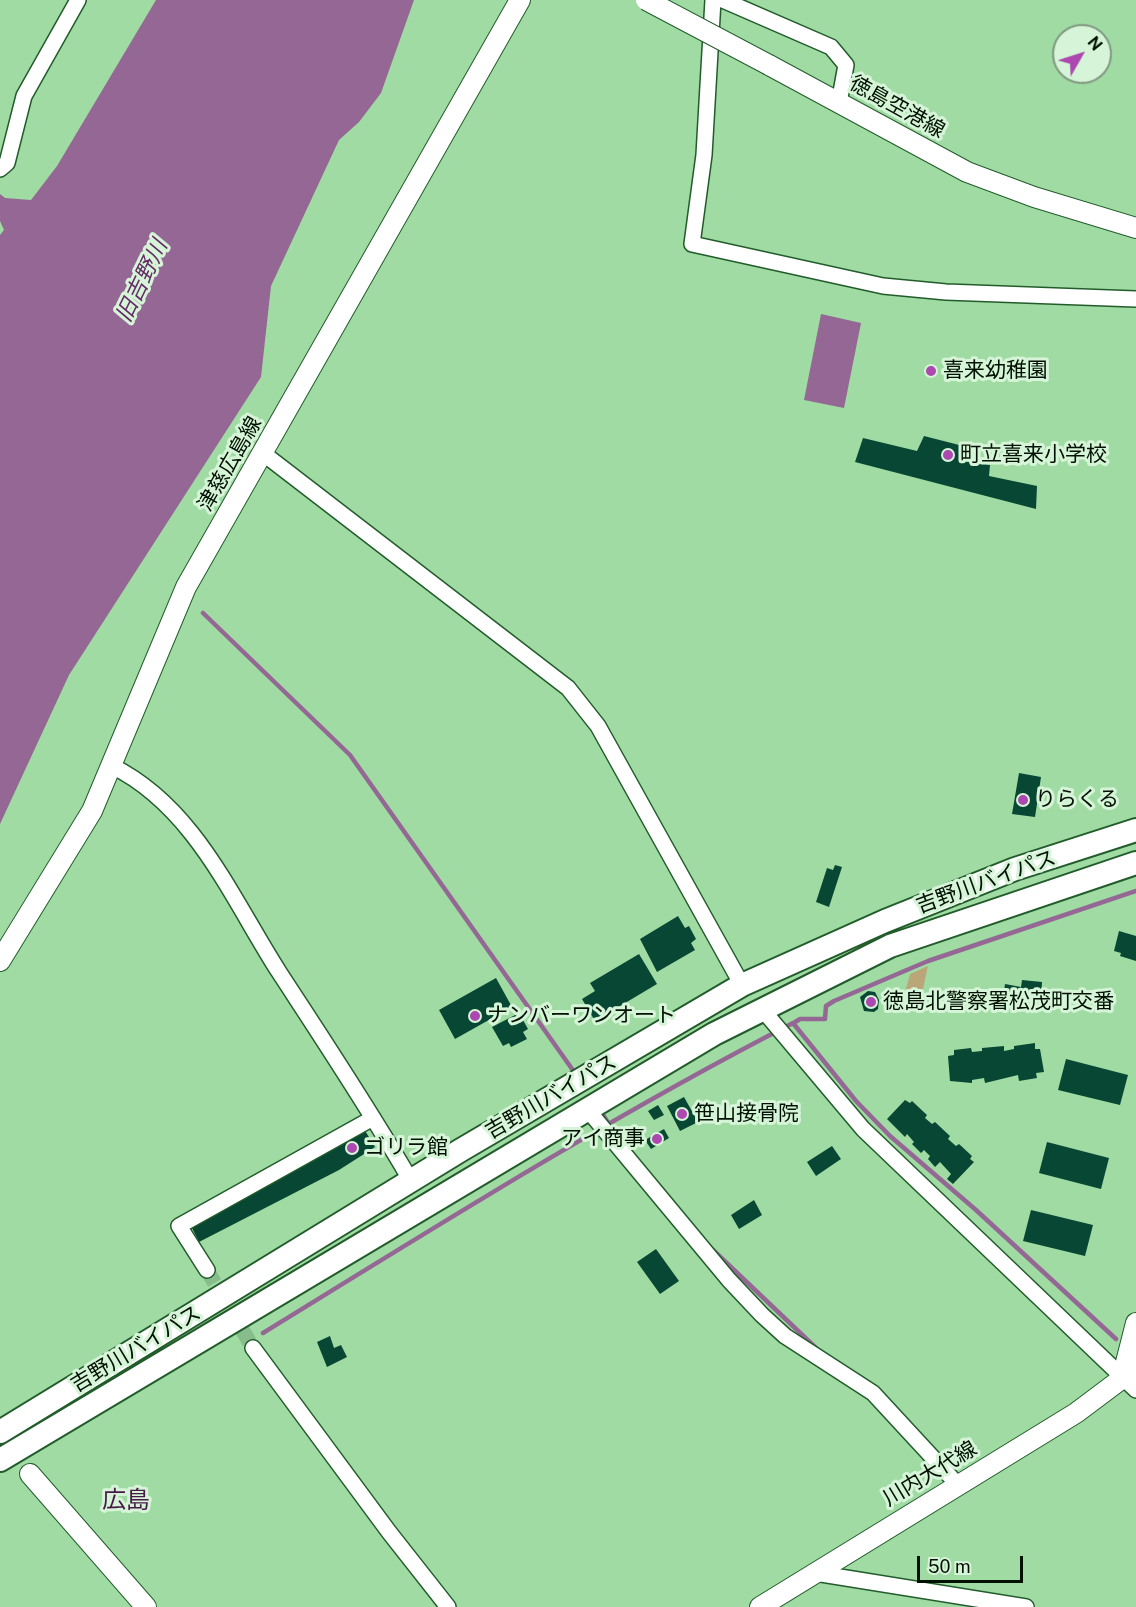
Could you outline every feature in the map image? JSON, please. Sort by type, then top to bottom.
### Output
[{"type":"highway","name":"吉野川バイパス","points":[[0,1432],[411,1181],[742,985],[885,921],[1004,873],[1136,830]]},
{"type":"highway","name":"吉野川バイパス","points":[[0,1460],[587,1109],[762,1009],[890,946],[1136,863]]},
{"type":"main road","name":"津慈広島線","points":[[0,961],[92,811],[186,587],[264,454],[520,0]]},
{"type":"main road","name":"徳島空港線","points":[[646,0],[967,172],[1034,197],[1136,228]]},
{"type":"main road","points":[[1131,1378],[1136,1323]]},
{"type":"main road","name":"川内大代線","points":[[760,1607],[1131,1378]]},
{"type":"main road","points":[[30,1474],[147,1607]]},
{"type":"street","points":[[0,169],[7,163],[24,96],[78,0]]},
{"type":"street","points":[[713,0],[704,155],[692,244],[883,286],[946,292],[1136,299]]},
{"type":"street","points":[[723,0],[831,47],[846,65],[839,103]]},
{"type":"street","points":[[264,454],[568,688],[598,726],[742,985]]},
{"type":"street","points":[[112,766],[134,777],[184,822],[225,882],[268,956],[411,1181]]},
{"type":"street","points":[[762,1009],[863,1129],[1131,1378]]},
{"type":"street","points":[[587,1109],[729,1280],[762,1315],[785,1336],[873,1393],[958,1485]]},
{"type":"street","points":[[207,1270],[179,1226],[373,1118]]},
{"type":"street","points":[[253,1348],[448,1607]]},
{"type":"street","points":[[815,1573],[1026,1607]]},
{"type":"shaded area","points":[[928,966],[919,1007],[900,1011],[910,974]]},
{"type":"water","name":"旧吉野川","points":[[156,0],[414,0],[381,93],[359,122],[339,140],[271,286],[261,377],[69,675],[0,824],[0,235],[4,230],[0,221],[0,194],[5,198],[31,200],[57,166]]},
{"type":"water","points":[[821,314],[861,323],[844,408],[804,400]]},
{"type":"building","points":[[924,436],[967,447],[967,460],[990,465],[989,476],[1037,486],[1036,509],[855,462],[863,438],[917,451]]},
{"type":"building","points":[[1019,773],[1041,777],[1035,817],[1012,814]]},
{"type":"building","points":[[835,865],[842,867],[829,907],[816,902],[827,868],[833,870]]},
{"type":"building","points":[[678,916],[685,928],[689,926],[696,939],[691,943],[695,950],[657,972],[640,939]]},
{"type":"building","points":[[1119,931],[1136,936],[1136,961],[1120,956],[1121,953],[1114,951]]},
{"type":"building","points":[[639,954],[657,984],[595,1021],[582,999],[595,991],[590,983]]},
{"type":"building","points":[[496,978],[512,1007],[455,1039],[439,1010]]},
{"type":"building","points":[[1022,980],[1042,982],[1041,1000],[1003,998],[1005,984],[1021,987]]},
{"type":"building","points":[[868,991],[875,992],[879,1000],[878,1009],[874,1012],[864,1011],[860,997]]},
{"type":"building","points":[[519,1013],[528,1029],[523,1032],[527,1039],[511,1047],[509,1043],[503,1046],[492,1027]]},
{"type":"building","points":[[1035,1043],[1035,1049],[1040,1049],[1044,1072],[1036,1073],[1037,1078],[1019,1081],[1018,1075],[985,1083],[984,1078],[972,1080],[972,1083],[950,1081],[948,1056],[954,1055],[954,1050],[971,1048],[972,1052],[982,1051],[982,1048],[1004,1046],[1004,1051],[1014,1049],[1014,1046]]},
{"type":"building","points":[[1066,1059],[1128,1075],[1120,1105],[1058,1090]]},
{"type":"building","name":"笹山接骨院","points":[[684,1097],[698,1122],[680,1131],[667,1106]]},
{"type":"building","points":[[905,1100],[910,1103],[912,1101],[927,1115],[925,1118],[932,1124],[935,1122],[950,1136],[948,1139],[956,1146],[959,1144],[972,1156],[970,1159],[974,1162],[953,1184],[947,1179],[951,1174],[940,1162],[935,1167],[924,1150],[921,1153],[912,1144],[914,1142],[907,1134],[905,1137],[887,1119]]},
{"type":"building","points":[[658,1105],[664,1115],[654,1120],[648,1111]]},
{"type":"building","points":[[364,1129],[375,1147],[339,1170],[199,1242],[191,1226]]},
{"type":"building","name":"アイ商事","points":[[664,1129],[669,1138],[651,1149],[645,1140]]},
{"type":"building","points":[[1047,1142],[1109,1158],[1101,1189],[1039,1173]]},
{"type":"building","points":[[832,1146],[841,1159],[816,1176],[807,1162]]},
{"type":"building","points":[[754,1200],[762,1215],[739,1229],[731,1215]]},
{"type":"building","points":[[1031,1210],[1093,1225],[1085,1256],[1023,1241]]},
{"type":"building","points":[[656,1249],[679,1281],[660,1294],[637,1262]]},
{"type":"building","points":[[330,1336],[334,1348],[341,1345],[347,1357],[327,1367],[317,1342]]},
{"type":"waterway","points":[[203,613],[350,755],[577,1076]]},
{"type":"waterway","points":[[792,1024],[800,1019],[825,1019],[826,1006],[834,1001],[928,961],[1136,891]]},
{"type":"waterway","points":[[263,1333],[591,1134],[793,1023],[856,1101],[890,1136],[976,1210],[1116,1339]]},
{"type":"waterway","points":[[600,1110],[610,1126]]},
{"type":"waterway","points":[[713,1250],[816,1348]]},
{"type":"tunnel","points":[[207,1270],[253,1348]]},
{"type":"place","name":"喜来幼稚園","points":[[931,371]]},
{"type":"place","name":"町立喜来小学校","points":[[948,455]]},
{"type":"place","name":"りらくる","points":[[1023,800]]},
{"type":"place","name":"徳島北警察署松茂町交番","points":[[871,1002]]},
{"type":"place","name":"ナンバーワンオート","points":[[475,1016]]},
{"type":"place","name":"笹山接骨院","points":[[682,1114]]},
{"type":"place","name":"アイ商事","points":[[657,1139]]},
{"type":"place","name":"ゴリラ館","points":[[352,1148]]},
{"type":"district","name":"広島","points":[[126,1501]]}]
